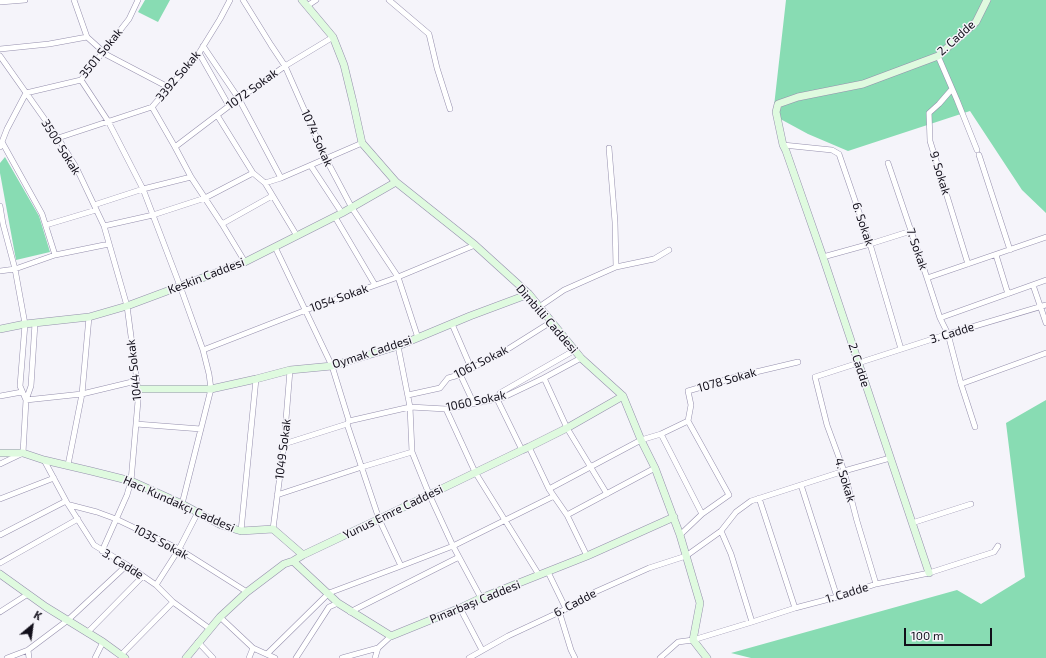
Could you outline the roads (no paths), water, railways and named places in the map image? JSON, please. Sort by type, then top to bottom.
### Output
[{"type":"street","points":[[0,2],[25,0]]},
{"type":"street","points":[[74,0],[87,37],[107,55],[168,88]]},
{"type":"street","name":"3392 Sokak","points":[[58,138],[152,107],[199,53],[230,0]]},
{"type":"street","name":"1074 Sokak","points":[[243,0],[285,66],[326,159],[352,208],[398,277],[418,338]]},
{"type":"street","points":[[264,183],[312,166],[362,143],[354,102],[346,72],[333,37],[304,3],[316,0]]},
{"type":"street","points":[[389,0],[429,34],[437,68],[450,110]]},
{"type":"street","name":"2. Cadde","points":[[929,573],[786,151],[776,112],[778,104],[798,97],[863,84],[938,56],[976,22],[986,0]]},
{"type":"street","name":"3501 Sokak","points":[[26,93],[81,80],[129,19],[136,1]]},
{"type":"street","points":[[0,48],[49,44],[87,37]]},
{"type":"street","name":"1072 Sokak","points":[[175,147],[239,98],[285,66],[333,37]]},
{"type":"street","points":[[202,46],[239,98],[281,178]]},
{"type":"street","points":[[199,53],[229,106]]},
{"type":"street","name":"3500 Sokak","points":[[0,56],[58,138],[76,167],[104,226],[110,244]]},
{"type":"street","points":[[938,56],[958,100],[978,153],[1010,250]]},
{"type":"street","points":[[81,80],[108,122],[143,189],[204,350],[211,389],[182,504]]},
{"type":"street","name":"9. Sokak","points":[[952,89],[940,104],[929,113],[930,141],[968,264]]},
{"type":"street","points":[[26,93],[1,145],[42,214],[55,255]]},
{"type":"street","points":[[152,107],[191,177],[245,262]]},
{"type":"street","points":[[217,115],[253,173],[264,183],[297,236]]},
{"type":"street","name":"Dimbilli Caddesi","points":[[362,143],[396,182],[475,246],[529,294],[581,358],[623,396],[674,517],[700,603],[693,640]]},
{"type":"street","points":[[609,148],[615,222],[616,267]]},
{"type":"street","name":"6. Sokak","points":[[786,151],[832,150],[839,154],[870,244],[901,349]]},
{"type":"street","name":"7. Sokak","points":[[888,163],[940,318],[948,334],[960,384],[975,427]]},
{"type":"street","points":[[312,166],[375,285]]},
{"type":"street","points":[[104,226],[153,215],[205,198],[253,173]]},
{"type":"street","points":[[94,205],[143,189],[191,177]]},
{"type":"street","name":"Keskin Caddesi","points":[[0,329],[25,324],[89,317],[127,306],[245,262],[339,215],[396,182]]},
{"type":"street","points":[[222,224],[272,196]]},
{"type":"street","points":[[0,206],[3,224],[15,269],[25,324],[20,386],[26,400]]},
{"type":"street","points":[[46,225],[96,210]]},
{"type":"street","points":[[823,257],[911,231]]},
{"type":"street","points":[[927,278],[1046,237]]},
{"type":"street","points":[[0,271],[15,269],[55,255],[110,244]]},
{"type":"street","name":"1044 Sokak","points":[[102,551],[127,495],[131,481],[138,401],[138,389],[127,306],[110,244]]},
{"type":"street","name":"1054 Sokak","points":[[204,350],[306,310],[398,277],[475,246]]},
{"type":"street","points":[[275,247],[332,366],[379,519],[401,566]]},
{"type":"street","points":[[539,307],[564,290],[616,267],[654,259],[670,250]]},
{"type":"street","points":[[996,254],[1008,294]]},
{"type":"street","name":"3. Cadde","points":[[940,318],[1046,280]]},
{"type":"street","points":[[1033,285],[1043,306],[1046,323]]},
{"type":"street","name":"Oymak Caddesi","points":[[138,389],[211,389],[290,370],[332,366],[398,346],[529,294]]},
{"type":"street","name":"3. Cadde","points":[[859,363],[948,334],[1043,306]]},
{"type":"street","points":[[68,465],[82,394],[89,317]]},
{"type":"street","name":"1061 Sokak","points":[[408,395],[440,388],[448,378],[460,374],[508,349],[551,322]]},
{"type":"street","points":[[0,464],[23,453],[26,400],[32,386],[35,323]]},
{"type":"street","points":[[452,324],[471,368]]},
{"type":"street","points":[[398,346],[410,407],[412,452],[429,494],[453,546],[481,598]]},
{"type":"street","points":[[575,350],[500,393],[497,399],[549,489],[567,515],[587,556]]},
{"type":"street","points":[[960,384],[1046,353]]},
{"type":"street","name":"1060 Sokak","points":[[284,444],[348,422],[410,407],[446,409],[502,398],[581,358]]},
{"type":"street","name":"1078 Sokak","points":[[688,421],[691,405],[688,391],[739,376],[798,362]]},
{"type":"street","name":"4. Sokak","points":[[859,363],[815,377],[827,425],[844,471],[876,584]]},
{"type":"street","name":"1049 Sokak","points":[[273,529],[284,444],[290,370]]},
{"type":"street","points":[[460,374],[474,404]]},
{"type":"street","points":[[544,378],[567,428],[607,494]]},
{"type":"street","points":[[241,531],[256,379]]},
{"type":"street","points":[[26,400],[82,394],[136,381]]},
{"type":"street","points":[[0,396],[22,392]]},
{"type":"street","name":"Yunus Emre Caddesi","points":[[186,658],[220,617],[247,592],[284,564],[567,428],[623,396]]},
{"type":"street","points":[[446,409],[476,472],[540,576]]},
{"type":"street","points":[[549,489],[641,440],[661,434],[688,421],[729,495],[702,514],[680,535]]},
{"type":"street","points":[[136,424],[201,429]]},
{"type":"street","points":[[661,434],[702,514]]},
{"type":"street","points":[[277,495],[412,452]]},
{"type":"street","name":"Hacı Kundakçı Caddesi","points":[[0,453],[23,453],[44,460],[131,481],[182,504],[221,524],[241,531],[273,529]]},
{"type":"street","name":"6. Cadde","points":[[469,658],[508,636],[566,609],[602,589],[649,568],[686,556],[721,532],[736,512],[751,501],[890,458]]},
{"type":"street","name":"3. Cadde","points":[[44,460],[94,545],[156,585],[173,602],[210,629]]},
{"type":"street","points":[[567,515],[654,468]]},
{"type":"street","points":[[0,499],[54,478]]},
{"type":"street","points":[[801,485],[837,597]]},
{"type":"street","points":[[267,654],[329,593],[453,546],[554,496]]},
{"type":"street","points":[[759,498],[795,608]]},
{"type":"street","points":[[0,535],[68,503]]},
{"type":"street","name":"1035 Sokak","points":[[68,503],[116,518],[179,549],[247,592]]},
{"type":"street","points":[[912,523],[971,504]]},
{"type":"street","points":[[156,585],[179,549],[198,512]]},
{"type":"street","name":"Pınarbaşı Caddesi","points":[[391,636],[481,598],[540,576],[674,517]]},
{"type":"street","points":[[0,563],[78,520]]},
{"type":"street","points":[[273,529],[303,555]]},
{"type":"street","points":[[721,532],[731,554],[752,622]]},
{"type":"street","name":"1. Cadde","points":[[660,658],[678,642],[693,640],[876,584],[929,573],[994,552],[998,546]]},
{"type":"street","points":[[350,612],[460,557]]},
{"type":"street","points":[[293,561],[338,603],[350,612],[391,636],[378,648],[342,658]]},
{"type":"street","points":[[7,658],[28,650],[68,620],[127,565]]},
{"type":"street","points":[[548,572],[566,609]]},
{"type":"street","points":[[0,574],[123,656],[173,602]]},
{"type":"street","points":[[87,632],[143,576]]},
{"type":"street","points":[[0,612],[28,594]]},
{"type":"street","points":[[296,658],[329,606],[338,603]]},
{"type":"street","points":[[460,608],[482,650]]},
{"type":"street","points":[[559,611],[571,650],[575,658]]},
{"type":"street","points":[[220,617],[253,648],[275,658]]},
{"type":"street","points":[[693,640],[706,658]]},
{"type":"street","points":[[95,658],[103,642]]},
{"type":"street","points":[[198,642],[213,658]]},
{"type":"street","points":[[249,658],[253,648]]},
{"type":"street","points":[[376,658],[378,648]]},
{"type":"street","points":[[28,650],[29,658]]}]
